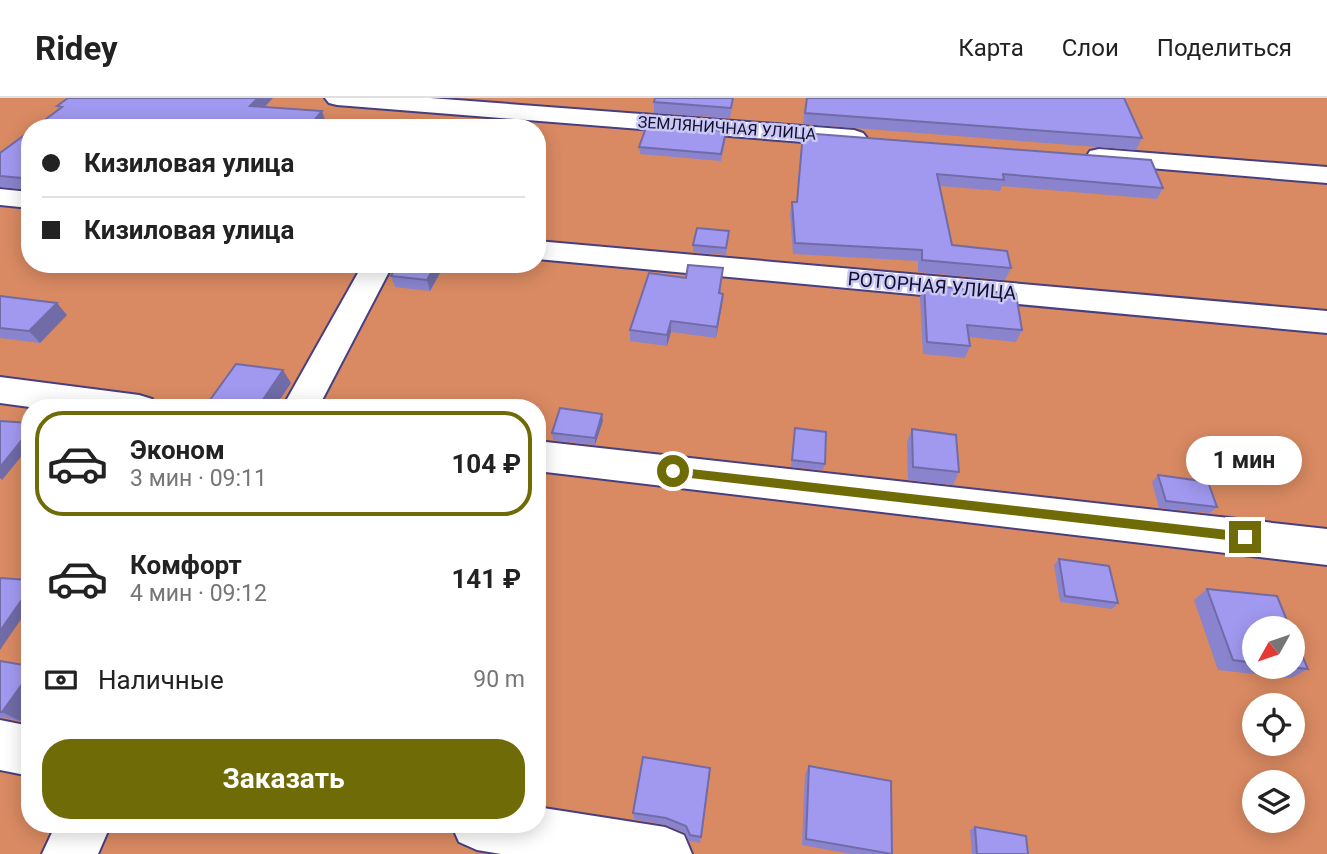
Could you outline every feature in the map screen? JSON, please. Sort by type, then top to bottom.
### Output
[{"type":"street","name":"ЗЕМЛЯНИЧНАЯ УЛИЦА","points":[[337,98],[457,111],[872,139]]},
{"type":"street","points":[[1079,155],[1327,174]]},
{"type":"street","points":[[0,197],[21,199]]},
{"type":"street","name":"РОТОРНАЯ УЛИЦА","points":[[546,251],[1327,322]]},
{"type":"street","points":[[305,399],[373,273]]},
{"type":"street","points":[[0,390],[70,399]]},
{"type":"street","points":[[546,457],[1327,547]]},
{"type":"street","points":[[0,745],[21,749]]},
{"type":"street","points":[[69,854],[80,833]]},
{"type":"street","points":[[533,833],[664,854]]},
{"type":"shaded area","points":[[0,98],[1327,98],[1327,854],[0,854]]},
{"type":"building","points":[[68,98],[258,98],[250,106],[322,111],[315,119],[46,119],[62,107],[57,106]]},
{"type":"building","points":[[655,98],[733,98],[731,108],[654,102]]},
{"type":"building","points":[[807,98],[1124,98],[1142,138],[805,113]]},
{"type":"building","points":[[647,125],[726,131],[721,154],[639,147]]},
{"type":"building","points":[[803,133],[1151,160],[1163,188],[1003,174],[1004,180],[937,174],[952,245],[1007,251],[1011,268],[922,260],[922,250],[795,243],[792,202],[797,202]]},
{"type":"building","points":[[21,138],[21,178],[0,176],[0,153]]},
{"type":"building","points":[[697,228],[729,231],[726,248],[693,245]]},
{"type":"building","points":[[688,265],[723,268],[719,293],[723,294],[717,327],[671,321],[667,335],[630,330],[649,273],[686,278]]},
{"type":"building","points":[[393,273],[431,273],[427,280],[391,276]]},
{"type":"building","points":[[924,285],[1016,294],[1022,330],[967,325],[970,346],[927,342]]},
{"type":"building","points":[[0,296],[57,303],[29,331],[0,328]]},
{"type":"building","points":[[236,364],[283,370],[263,399],[211,399]]},
{"type":"building","points":[[560,408],[602,414],[595,438],[552,433]]},
{"type":"building","points":[[0,421],[21,422],[21,441],[0,467]]},
{"type":"building","points":[[795,428],[826,432],[825,464],[792,460]]},
{"type":"building","points":[[912,429],[956,435],[959,472],[913,467]]},
{"type":"building","points":[[1158,475],[1208,482],[1217,507],[1166,501]]},
{"type":"building","points":[[1059,559],[1109,566],[1118,603],[1065,596]]},
{"type":"building","points":[[0,578],[21,579],[21,601],[0,631]]},
{"type":"building","points":[[1207,589],[1277,596],[1285,616],[1242,616],[1242,661],[1233,660]]},
{"type":"building","points":[[0,661],[21,664],[21,686],[0,712]]},
{"type":"building","points":[[643,757],[710,768],[701,837],[690,835],[686,826],[666,818],[633,813]]},
{"type":"building","points":[[809,766],[891,781],[892,854],[806,839]]},
{"type":"building","points":[[975,827],[1026,836],[1028,854],[977,854]]},
{"type":"route","points":[[673,471],[1245,537]]}]
